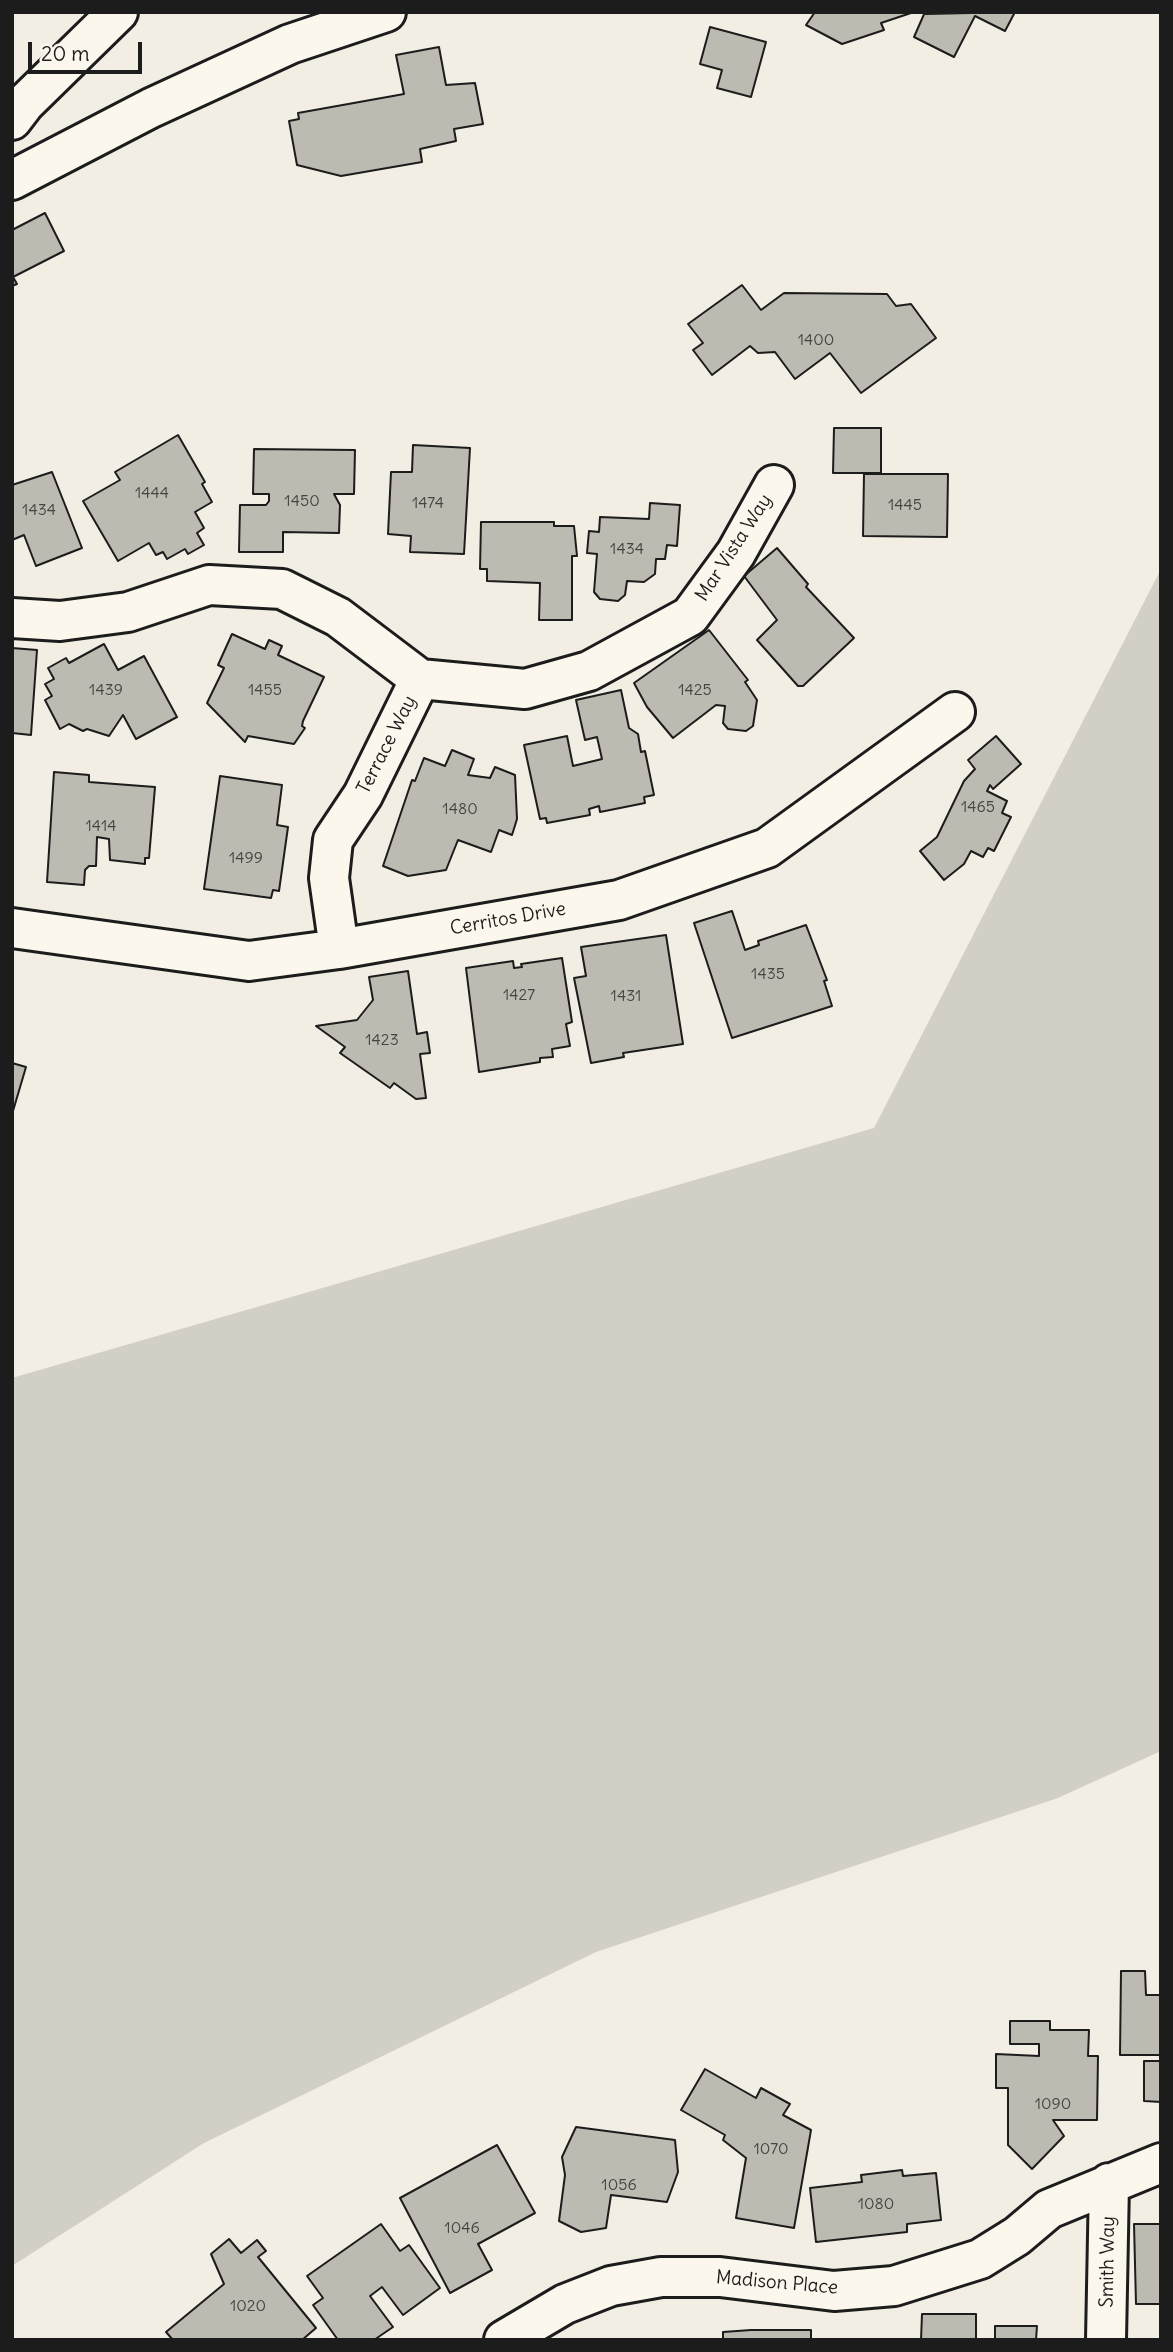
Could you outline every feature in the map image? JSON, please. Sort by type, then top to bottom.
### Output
[{"type":"street","points":[[12,120],[25,103],[118,12]]},
{"type":"street","points":[[12,180],[151,108],[290,44],[386,12]]},
{"type":"street","name":"Mar Vista Way","points":[[420,679],[526,689],[589,671],[690,616],[736,553],[774,485]]},
{"type":"street","name":"Terrace Way","points":[[12,618],[60,621],[128,612],[209,585],[282,589],[338,617],[420,679],[363,795],[333,840],[329,878],[339,949]]},
{"type":"street","name":"Cerritos Drive","points":[[12,928],[249,961],[339,949],[619,900],[768,848],[955,712]]},
{"type":"street","name":"Madison Place","points":[[504,2340],[565,2304],[611,2286],[661,2277],[734,2278],[835,2291],[894,2286],[980,2259],[1017,2236],[1049,2209],[1161,2163]]},
{"type":"street","name":"Smith Way","points":[[1106,2340],[1109,2183]]},
{"type":"shaded area","points":[[1161,569],[1161,1751],[1058,1798],[596,1952],[204,2143],[12,2266],[12,1378],[874,1128]]},
{"type":"building","points":[[815,12],[914,12],[881,23],[884,30],[842,44],[806,25]]},
{"type":"building","points":[[925,12],[1015,12],[1005,31],[975,16],[954,57],[914,37]]},
{"type":"building","points":[[710,27],[766,42],[751,97],[717,88],[722,70],[700,64]]},
{"type":"building","points":[[439,47],[446,85],[475,83],[483,124],[454,129],[456,141],[420,149],[422,162],[341,176],[297,165],[289,121],[299,119],[298,113],[404,94],[396,55]]},
{"type":"building","points":[[45,213],[64,251],[13,277],[17,284],[12,286],[12,230]]},
{"type":"building","points":[[742,285],[761,310],[784,293],[887,294],[896,306],[911,304],[936,338],[861,393],[830,353],[795,379],[775,352],[758,353],[750,346],[712,375],[693,350],[703,343],[688,324]]},
{"type":"building","points":[[834,428],[881,428],[881,473],[833,473]]},
{"type":"building","points":[[178,435],[205,482],[202,484],[212,502],[195,512],[204,528],[197,533],[204,545],[188,554],[185,549],[167,559],[163,552],[156,555],[149,543],[118,561],[83,501],[120,480],[115,472]]},
{"type":"building","points":[[413,445],[470,448],[464,554],[410,552],[411,536],[388,534],[391,472],[412,472]]},
{"type":"building","points":[[254,449],[355,450],[354,494],[334,494],[340,505],[339,533],[283,532],[283,552],[239,552],[240,505],[266,505],[269,501],[269,494],[253,494]]},
{"type":"building","points":[[52,472],[82,548],[36,566],[24,535],[12,540],[12,485]]},
{"type":"building","points":[[864,474],[948,474],[947,537],[863,536]]},
{"type":"building","points":[[650,503],[680,505],[677,546],[667,545],[665,559],[656,559],[655,574],[644,582],[627,581],[625,595],[618,601],[600,599],[594,592],[597,554],[587,553],[589,531],[599,532],[600,517],[649,519]]},
{"type":"building","points":[[481,522],[554,522],[554,526],[574,526],[577,556],[572,556],[572,620],[539,620],[540,583],[487,581],[487,569],[480,569]]},
{"type":"building","points":[[777,548],[808,584],[806,587],[854,638],[803,686],[798,686],[757,640],[777,620],[744,576]]},
{"type":"building","points":[[709,630],[748,680],[745,682],[757,700],[753,726],[746,731],[728,729],[723,723],[725,706],[716,705],[673,738],[647,707],[634,683]]},
{"type":"building","points":[[232,634],[265,649],[269,640],[282,646],[278,655],[324,677],[303,721],[302,726],[305,728],[294,744],[248,736],[245,742],[207,703],[224,668],[218,665]]},
{"type":"building","points":[[104,644],[118,670],[144,656],[177,717],[136,739],[123,715],[109,736],[87,729],[83,731],[69,724],[60,729],[45,700],[52,696],[45,684],[54,679],[48,668],[66,658],[69,663]]},
{"type":"building","points":[[12,648],[37,650],[31,735],[12,733]]},
{"type":"building","points":[[621,690],[629,728],[638,734],[641,752],[645,751],[654,795],[644,797],[645,803],[600,812],[599,806],[589,809],[590,815],[547,823],[546,818],[540,819],[524,745],[567,736],[573,766],[602,759],[597,737],[585,740],[576,700]]},
{"type":"building","points":[[996,736],[1021,764],[993,789],[990,785],[987,791],[1007,801],[1002,813],[1011,817],[994,851],[988,848],[983,857],[971,851],[964,864],[944,880],[920,851],[937,837],[964,781],[975,769],[968,760]]},
{"type":"building","points":[[452,750],[474,759],[468,775],[490,778],[495,767],[515,775],[517,819],[512,835],[499,830],[491,852],[458,840],[446,870],[408,876],[383,866],[412,780],[415,781],[424,758],[445,766]]},
{"type":"building","points":[[54,772],[89,775],[89,782],[155,787],[149,858],[145,858],[145,864],[110,860],[109,839],[97,837],[96,866],[89,866],[85,870],[84,885],[47,882]]},
{"type":"building","points":[[220,776],[282,785],[277,825],[288,827],[279,891],[273,890],[271,898],[204,889]]},
{"type":"building","points":[[732,911],[745,950],[759,945],[758,941],[806,925],[827,980],[824,981],[832,1006],[732,1038],[694,923]]},
{"type":"building","points":[[666,935],[683,1044],[623,1053],[624,1057],[591,1063],[574,978],[586,976],[581,947]]},
{"type":"building","points":[[562,958],[572,1022],[566,1024],[570,1046],[552,1049],[553,1057],[540,1058],[540,1062],[479,1072],[466,968],[513,961],[514,968],[522,967],[521,964]]},
{"type":"building","points":[[408,971],[417,1034],[427,1032],[430,1053],[420,1054],[426,1098],[416,1099],[394,1083],[390,1088],[340,1053],[345,1047],[316,1026],[357,1020],[373,1000],[369,977]]},
{"type":"building","points":[[12,1063],[26,1067],[13,1111],[12,1110]]},
{"type":"building","points":[[1121,1971],[1145,1971],[1146,1995],[1161,1995],[1161,2055],[1120,2055]]},
{"type":"building","points":[[1010,2021],[1050,2021],[1050,2030],[1089,2030],[1088,2056],[1098,2056],[1097,2120],[1053,2120],[1064,2136],[1032,2169],[1008,2145],[1008,2088],[996,2088],[996,2054],[1039,2056],[1039,2044],[1010,2044]]},
{"type":"building","points":[[1144,2061],[1161,2061],[1161,2102],[1144,2101]]},
{"type":"building","points":[[705,2069],[756,2098],[761,2088],[790,2104],[783,2115],[811,2130],[794,2228],[736,2218],[746,2158],[723,2140],[725,2135],[681,2110]]},
{"type":"building","points":[[576,2127],[675,2140],[678,2172],[667,2202],[611,2195],[606,2228],[581,2232],[559,2221],[565,2175],[562,2157]]},
{"type":"building","points":[[497,2145],[535,2213],[478,2244],[492,2270],[450,2293],[400,2198]]},
{"type":"building","points":[[902,2170],[903,2176],[936,2173],[941,2220],[907,2224],[907,2232],[816,2242],[810,2188],[862,2182],[861,2175]]},
{"type":"building","points":[[381,2224],[400,2251],[409,2245],[440,2288],[403,2315],[382,2287],[370,2296],[393,2327],[374,2340],[338,2340],[313,2305],[323,2298],[307,2276]]},
{"type":"building","points":[[1134,2224],[1161,2224],[1161,2304],[1136,2304]]},
{"type":"building","points":[[229,2239],[241,2253],[257,2240],[266,2251],[258,2257],[316,2328],[302,2340],[173,2340],[166,2332],[224,2284],[211,2254]]},
{"type":"building","points":[[922,2314],[976,2314],[976,2340],[921,2340]]},
{"type":"building","points":[[995,2326],[1037,2326],[1036,2340],[995,2340]]},
{"type":"building","points":[[811,2330],[811,2340],[723,2340],[723,2332]]}]
